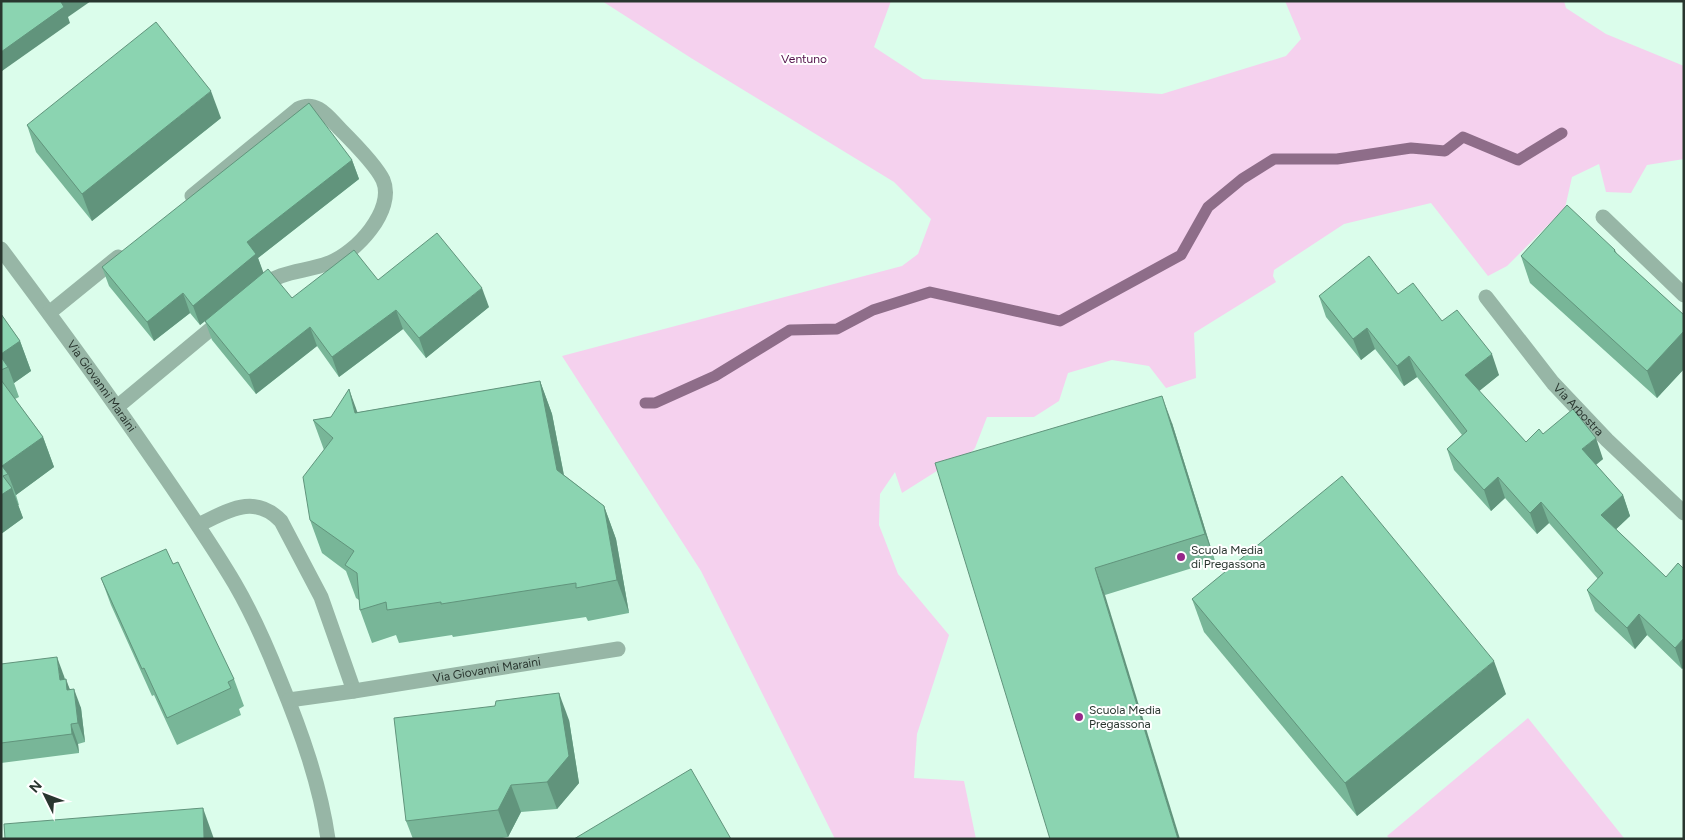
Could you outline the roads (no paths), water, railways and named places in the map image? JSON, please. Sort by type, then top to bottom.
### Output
[{"type":"street","points":[[177,208],[305,105],[317,107],[351,140],[379,173],[384,185],[383,204],[370,231],[360,242],[329,264],[273,278],[251,295]]},
{"type":"street","points":[[1603,217],[1684,295]]},
{"type":"street","points":[[50,313],[132,245]]},
{"type":"street","name":"Via Giovanni Maraini","points":[[1,249],[50,313],[117,407],[198,525],[235,585],[257,626],[289,700],[308,752],[323,806],[328,839]]},
{"type":"street","name":"Via Arbostra","points":[[1486,297],[1553,383],[1607,440],[1684,513]]},
{"type":"street","points":[[117,407],[236,308]]},
{"type":"street","points":[[198,525],[231,510],[252,506],[265,508],[281,521],[321,597],[354,691]]},
{"type":"street","name":"Via Giovanni Maraini","points":[[289,700],[618,649]]},
{"type":"waterway","points":[[645,403],[655,403],[715,376],[790,330],[837,329],[873,310],[930,292],[1060,321],[1181,255],[1208,207],[1242,179],[1274,159],[1337,159],[1411,148],[1445,151],[1463,137],[1518,160],[1562,133]]},
{"type":"place","name":"Scuola Media di Pregassona","points":[[1181,557]]},
{"type":"place","name":"Scuola Media Pregassona","points":[[1079,717]]},
{"type":"park label","name":"Ventuno","points":[[804,59]]}]
